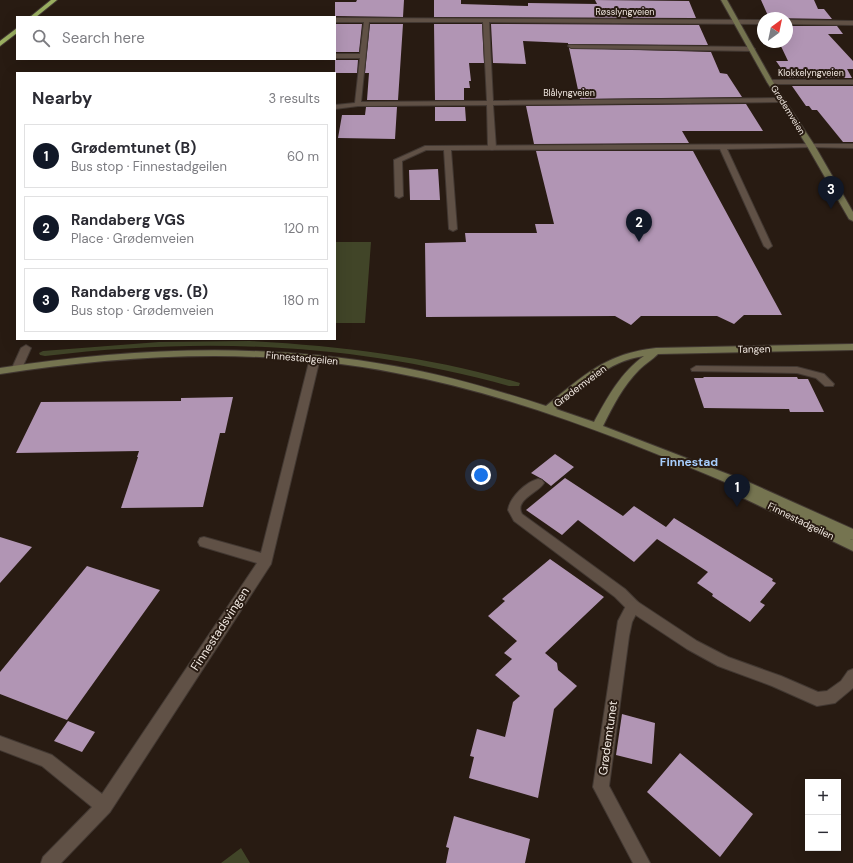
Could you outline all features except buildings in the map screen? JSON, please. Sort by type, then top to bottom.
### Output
[{"type":"highway","points":[[34,16],[54,0]]},
{"type":"highway","points":[[0,44],[16,31]]},
{"type":"main road","name":"Grødemveien","points":[[724,0],[770,82],[811,146],[853,219]]},
{"type":"main road","name":"Tangen","points":[[656,351],[853,347]]},
{"type":"main road","name":"Grødemveien","points":[[549,409],[585,380],[614,361],[628,356],[656,351]]},
{"type":"main road","points":[[596,427],[615,393],[626,377],[638,365],[656,351]]},
{"type":"main road","name":"Finnestadgeilen","points":[[0,371],[105,357],[236,354],[315,358],[371,365],[432,376],[483,389],[549,409],[685,460],[733,480],[853,535]]},
{"type":"main road","name":"Finnestadgeilen","points":[[596,427],[733,488],[853,546]]},
{"type":"street","name":"Røsslyngveien","points":[[336,20],[757,22]]},
{"type":"street","points":[[358,104],[367,20]]},
{"type":"street","points":[[486,20],[492,148]]},
{"type":"street","points":[[793,22],[853,23]]},
{"type":"street","points":[[571,46],[752,49]]},
{"type":"street","points":[[336,56],[363,56]]},
{"type":"street","name":"Klokkelyngveien","points":[[770,82],[853,82]]},
{"type":"street","name":"Blålyngveien","points":[[336,107],[358,104],[781,100]]},
{"type":"street","points":[[399,196],[398,160],[425,148],[853,146]]},
{"type":"street","points":[[447,147],[453,229]]},
{"type":"street","points":[[723,147],[768,246]]},
{"type":"street","points":[[17,368],[26,348]]},
{"type":"street","name":"Finnestadsvingen","points":[[50,863],[104,806],[266,560],[315,358]]},
{"type":"street","points":[[696,369],[797,370],[820,376],[829,384]]},
{"type":"street","points":[[538,483],[519,499],[515,505],[514,511],[518,519],[620,592],[633,606],[692,645],[723,662],[776,681],[817,699],[830,698],[846,686],[853,676]]},
{"type":"street","points":[[204,542],[266,560]]},
{"type":"street","name":"Grødemtunet","points":[[633,606],[625,621],[622,636],[601,787],[642,863]]},
{"type":"street","points":[[0,743],[47,760],[104,806]]},
{"type":"green space","points":[[336,242],[371,242],[365,323],[336,323]]},
{"type":"green space","points":[[250,341],[319,346],[386,354],[453,366],[520,383],[519,386],[509,386],[393,360],[278,348],[221,346],[163,347],[104,350],[45,356],[40,355],[39,353],[43,351],[159,342]]},
{"type":"green space","points":[[241,848],[250,863],[221,863]]},
{"type":"place","name":"Randaberg vgs. (B)","points":[[831,209]]},
{"type":"place","name":"Randaberg VGS","points":[[639,242]]},
{"type":"place","name":"Grødemtunet (B)","points":[[737,507]]},
{"type":"district","name":"Finnestad","points":[[689,462]]}]
